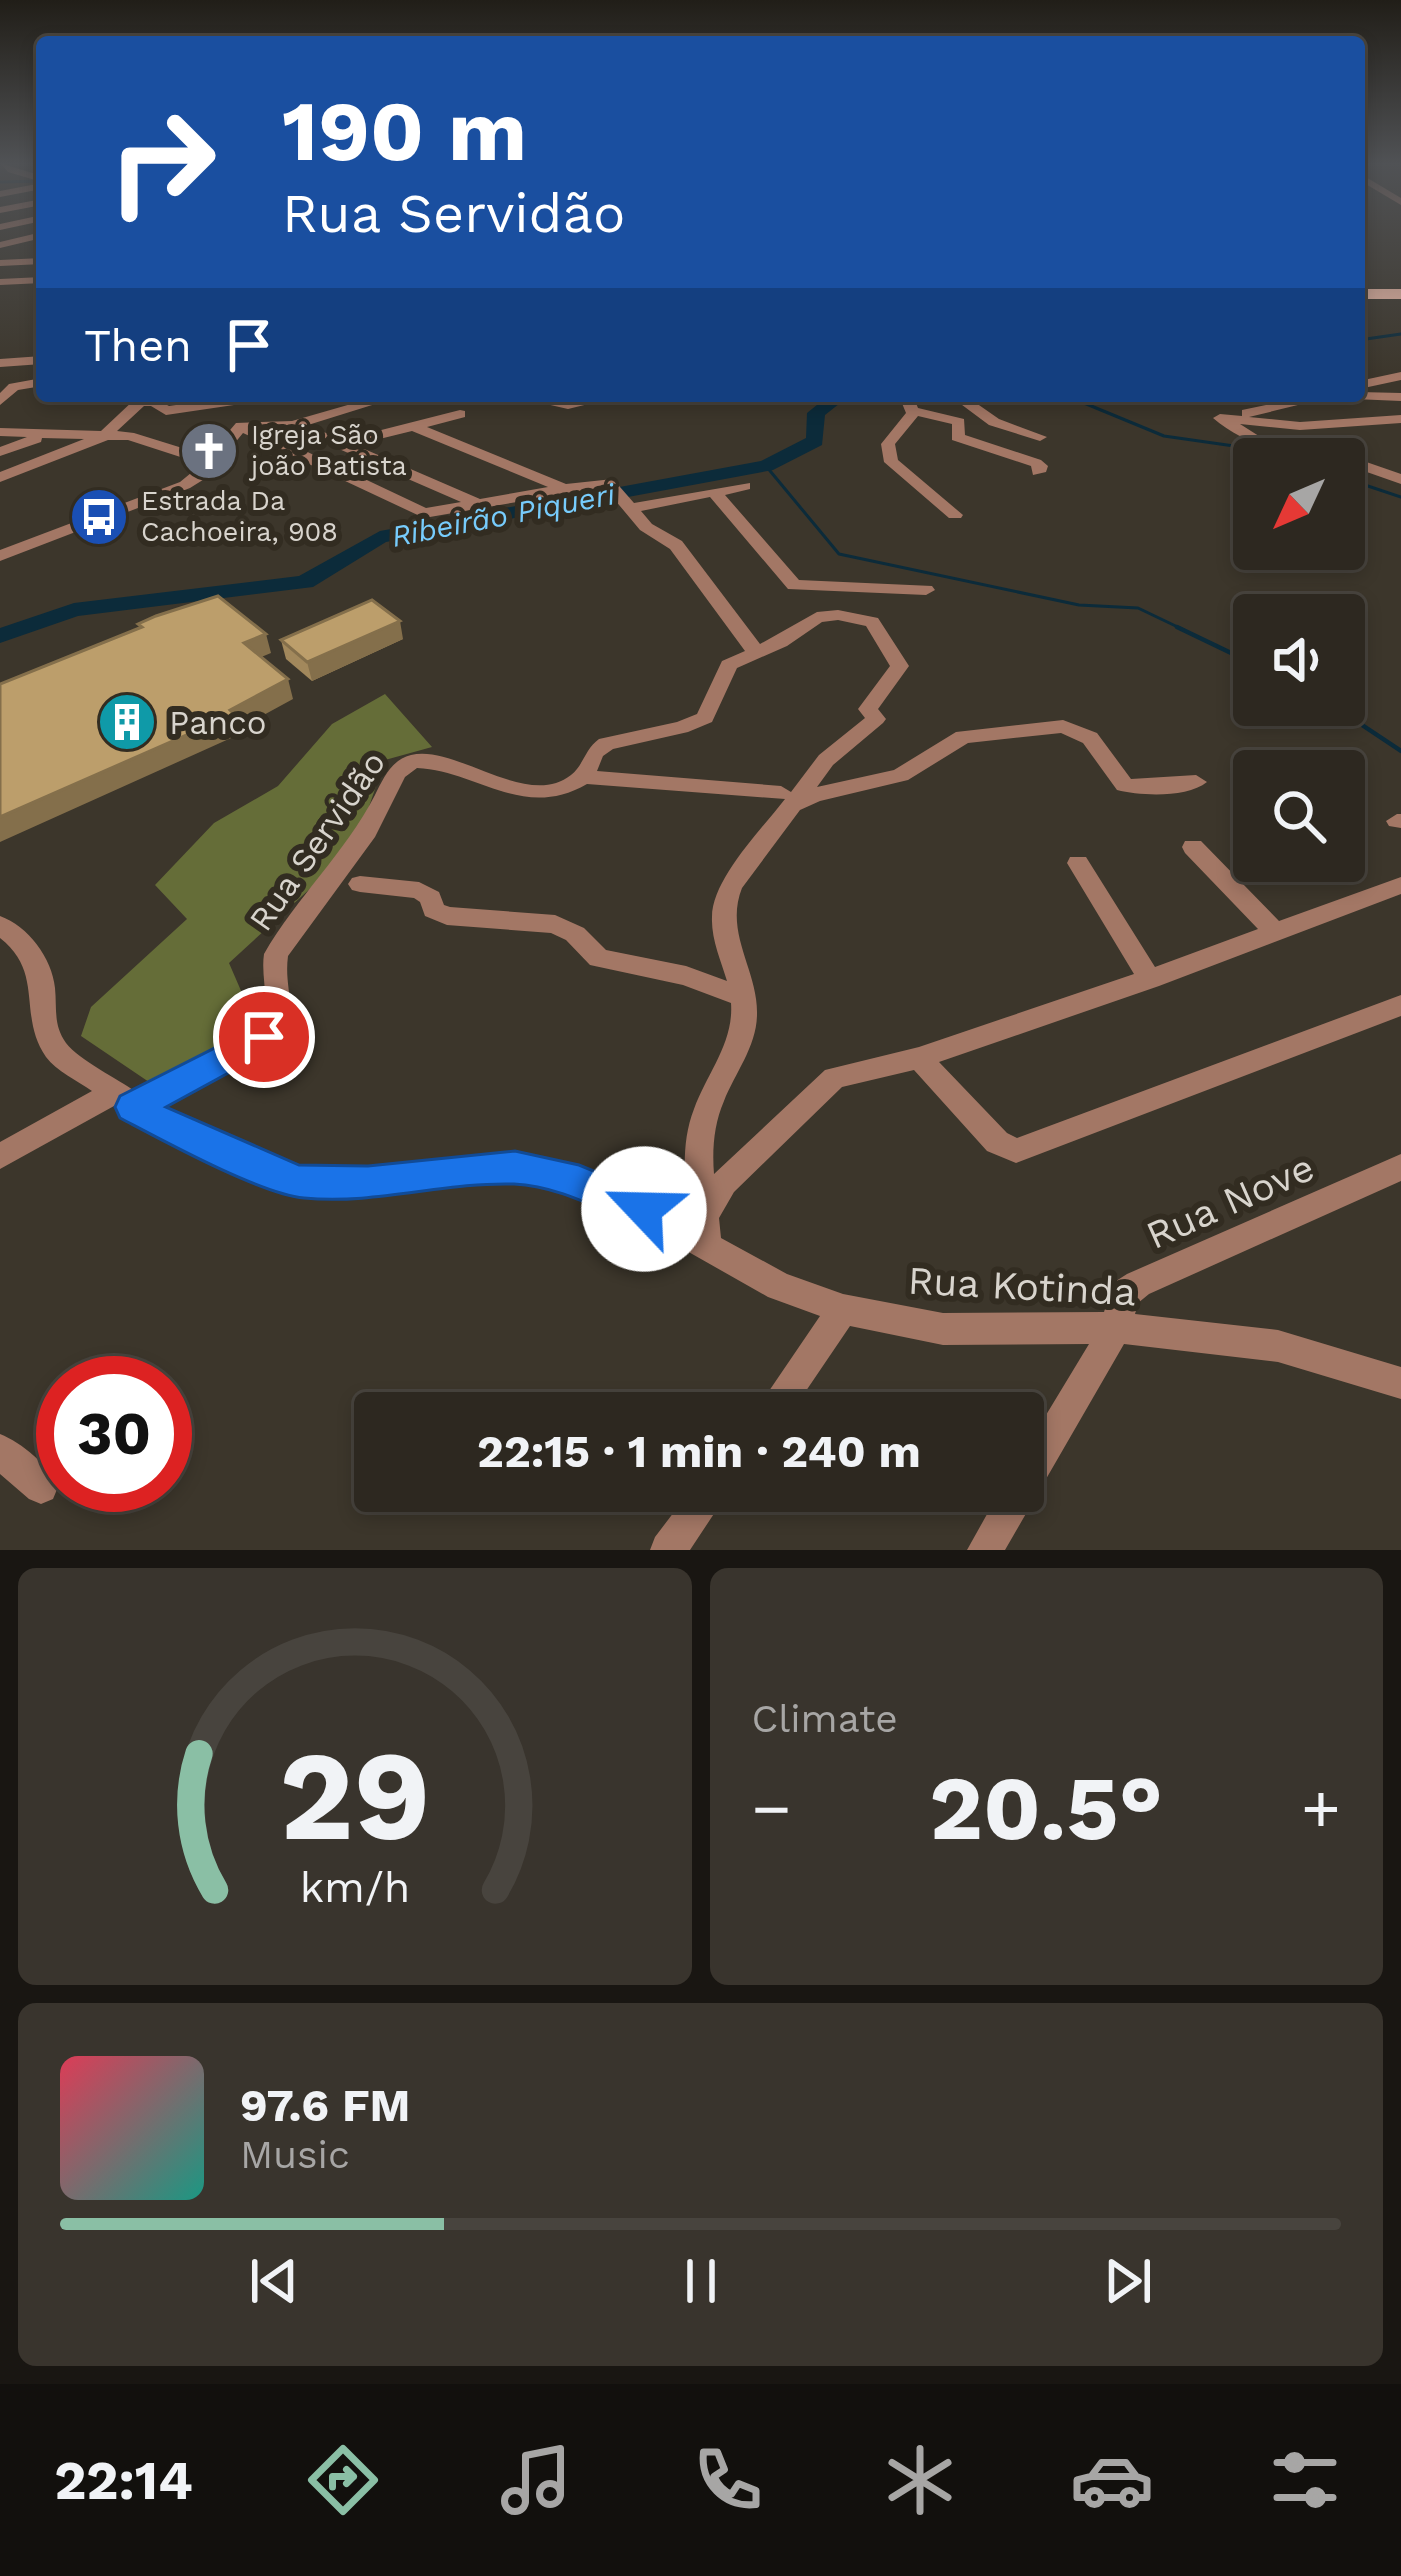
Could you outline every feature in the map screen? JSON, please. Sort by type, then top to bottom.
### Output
[{"type":"main road","points":[[1365,292],[1401,294]]},
{"type":"street","points":[[0,245],[36,236]]},
{"type":"street","points":[[0,263],[36,261]]},
{"type":"street","points":[[0,302],[5,282],[36,280]]},
{"type":"street","points":[[0,363],[36,360]]},
{"type":"street","points":[[1365,384],[1401,376]]},
{"type":"street","points":[[2,392],[36,383]]},
{"type":"street","points":[[1365,396],[1401,397]]},
{"type":"street","points":[[0,477],[104,436],[140,402],[154,402],[166,411],[241,402]]},
{"type":"street","points":[[0,556],[182,486],[244,425],[296,425],[374,402]]},
{"type":"street","points":[[551,402],[583,402]]},
{"type":"street","points":[[966,402],[994,422],[1040,436]]},
{"type":"street","points":[[1251,438],[1221,422],[1293,402]]},
{"type":"street","points":[[955,515],[891,462],[888,444],[909,404],[954,417],[959,422],[957,437],[1036,463],[1038,472]]},
{"type":"street","points":[[219,407],[244,425],[424,513],[605,482],[646,526],[676,545],[757,652]]},
{"type":"street","points":[[344,444],[460,414]]},
{"type":"street","points":[[1231,416],[1300,426],[1394,420],[1401,432]]},
{"type":"street","points":[[296,425],[476,503]]},
{"type":"street","points":[[410,425],[561,488]]},
{"type":"street","points":[[0,432],[146,439],[211,462]]},
{"type":"street","points":[[0,452],[42,437]]},
{"type":"street","points":[[1379,469],[1401,461]]},
{"type":"street","points":[[1365,465],[1401,479]]},
{"type":"street","points":[[630,508],[745,485]]},
{"type":"street","points":[[714,492],[794,585],[926,590]]},
{"type":"street","points":[[705,1230],[696,1172],[698,1148],[712,1094],[741,1031],[742,997],[722,925],[724,905],[788,799],[826,760],[874,723],[876,717],[868,710],[900,667],[872,622],[860,617],[817,617],[729,665],[705,718],[604,745],[591,757],[583,777],[788,799],[902,775],[963,737],[1063,726],[1090,738],[1124,785],[1139,788],[1196,782]]},
{"type":"street","name":"Rua Servidão","points":[[123,1099],[264,1037],[277,1025],[282,1014],[271,973],[276,954],[367,832],[389,785],[405,765],[425,759],[510,789],[566,786],[583,777]]},
{"type":"street","points":[[1193,847],[1274,930]]},
{"type":"street","points":[[1078,863],[1150,979]]},
{"type":"street","points":[[360,884],[419,890],[431,898],[433,910],[447,916],[555,924],[575,934],[599,958],[686,976],[742,997]]},
{"type":"street","points":[[705,1230],[724,1183],[834,1078],[919,1058],[1150,979],[1401,885]]},
{"type":"street","name":"Rua Kotinda","points":[[0,925],[21,941],[37,965],[46,1034],[57,1052],[183,1134],[290,1179],[368,1183],[515,1168],[579,1181],[705,1230],[778,1286],[843,1309],[943,1329],[1116,1328],[1278,1346],[1401,1383]]},
{"type":"street","points":[[919,1058],[997,1142],[1016,1151],[1401,1005]]},
{"type":"street","points":[[0,1156],[123,1099]]},
{"type":"street","name":"Rua Nove","points":[[1044,1451],[1116,1328],[1124,1294],[1401,1167]]},
{"type":"street","points":[[786,1392],[843,1309]]},
{"type":"street","points":[[0,1451],[36,1483]]},
{"type":"street","points":[[668,1550],[696,1512]]},
{"type":"street","name":"Rua Nove","points":[[985,1550],[1008,1512]]},
{"type":"green space","points":[[385,694],[432,747],[385,760],[362,827],[313,886],[229,963],[258,1030],[149,1082],[81,1036],[91,1007],[187,919],[155,885],[214,823],[278,786],[332,724]]},
{"type":"building","name":"Panco","points":[[218,596],[266,634],[244,643],[288,679],[230,710],[234,714],[0,817],[0,684],[142,627],[138,624],[156,616]]},
{"type":"building","points":[[372,600],[400,621],[307,662],[281,640]]},
{"type":"waterway","name":"Ribeirão Piqueri","points":[[1365,339],[1401,334]]},
{"type":"waterway","name":"Ribeirão Piqueri","points":[[0,636],[74,610],[305,582],[380,537],[766,466],[815,441],[816,413],[832,402]]},
{"type":"waterway","points":[[1082,402],[1164,436],[1233,446]]},
{"type":"waterway","points":[[766,466],[839,554],[1079,605],[1138,608],[1184,630]]},
{"type":"waterway","points":[[1365,485],[1401,497]]},
{"type":"waterway","points":[[1177,627],[1233,654]]},
{"type":"waterway","points":[[1364,726],[1401,751]]},
{"type":"place","name":"Igreja São joão Batista","points":[[209,451]]},
{"type":"place","name":"Estrada Da Cachoeira, 908","points":[[99,517]]},
{"type":"place","name":"Panco","points":[[127,722]]},
{"type":"route","points":[[264,1037],[133,1107],[198,1141],[299,1181],[368,1183],[515,1168],[579,1181],[644,1209]]}]
